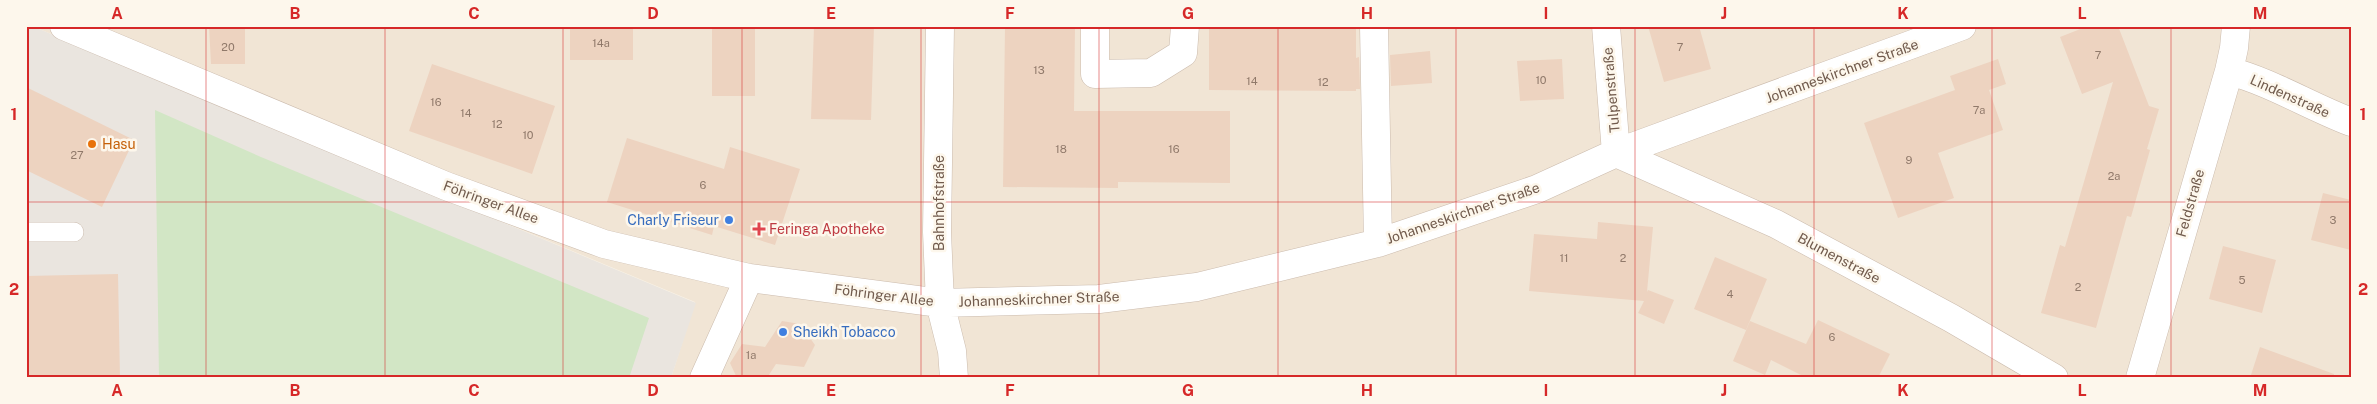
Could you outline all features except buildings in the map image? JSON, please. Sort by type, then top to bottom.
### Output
[{"type":"street","name":"Föhringer Allee","points":[[64,26],[98,33],[446,186],[595,240],[749,278],[940,303]]},
{"type":"street","name":"Bahnhofstraße","points":[[940,26],[938,232],[940,303],[952,351],[954,378]]},
{"type":"street","points":[[1095,26],[1096,74],[1151,73],[1184,53],[1184,26]]},
{"type":"street","points":[[1374,26],[1378,243]]},
{"type":"street","name":"Tulpenstraße","points":[[1606,26],[1616,153]]},
{"type":"street","name":"Johanneskirchner Straße","points":[[940,303],[1099,299],[1197,287],[1378,243],[1537,189],[1616,153],[1962,26]]},
{"type":"street","name":"Feldstraße","points":[[2140,378],[2228,71],[2234,48],[2235,27]]},
{"type":"street","name":"Lindenstraße","points":[[2228,71],[2251,77],[2318,109],[2351,122]]},
{"type":"street","name":"Blumenstraße","points":[[1616,153],[1776,224],[1951,318],[2054,378]]},
{"type":"street","points":[[704,378],[749,278]]},
{"type":"lane","points":[[26,232],[74,232]]},
{"type":"shaded area","points":[[26,26],[32,26],[696,303],[671,378],[26,378]]},
{"type":"shaded area","points":[[32,26],[2351,26],[2351,378],[671,378],[695,302]]},
{"type":"green space","points":[[155,110],[261,157],[649,318],[629,378],[159,378]]},
{"type":"place","name":"Hasu","points":[[92,144]]},
{"type":"place","name":"Charly Friseur","points":[[729,220]]},
{"type":"place","name":"Feringa Apotheke","points":[[759,229]]},
{"type":"place","name":"Sheikh Tobacco","points":[[783,332]]}]
